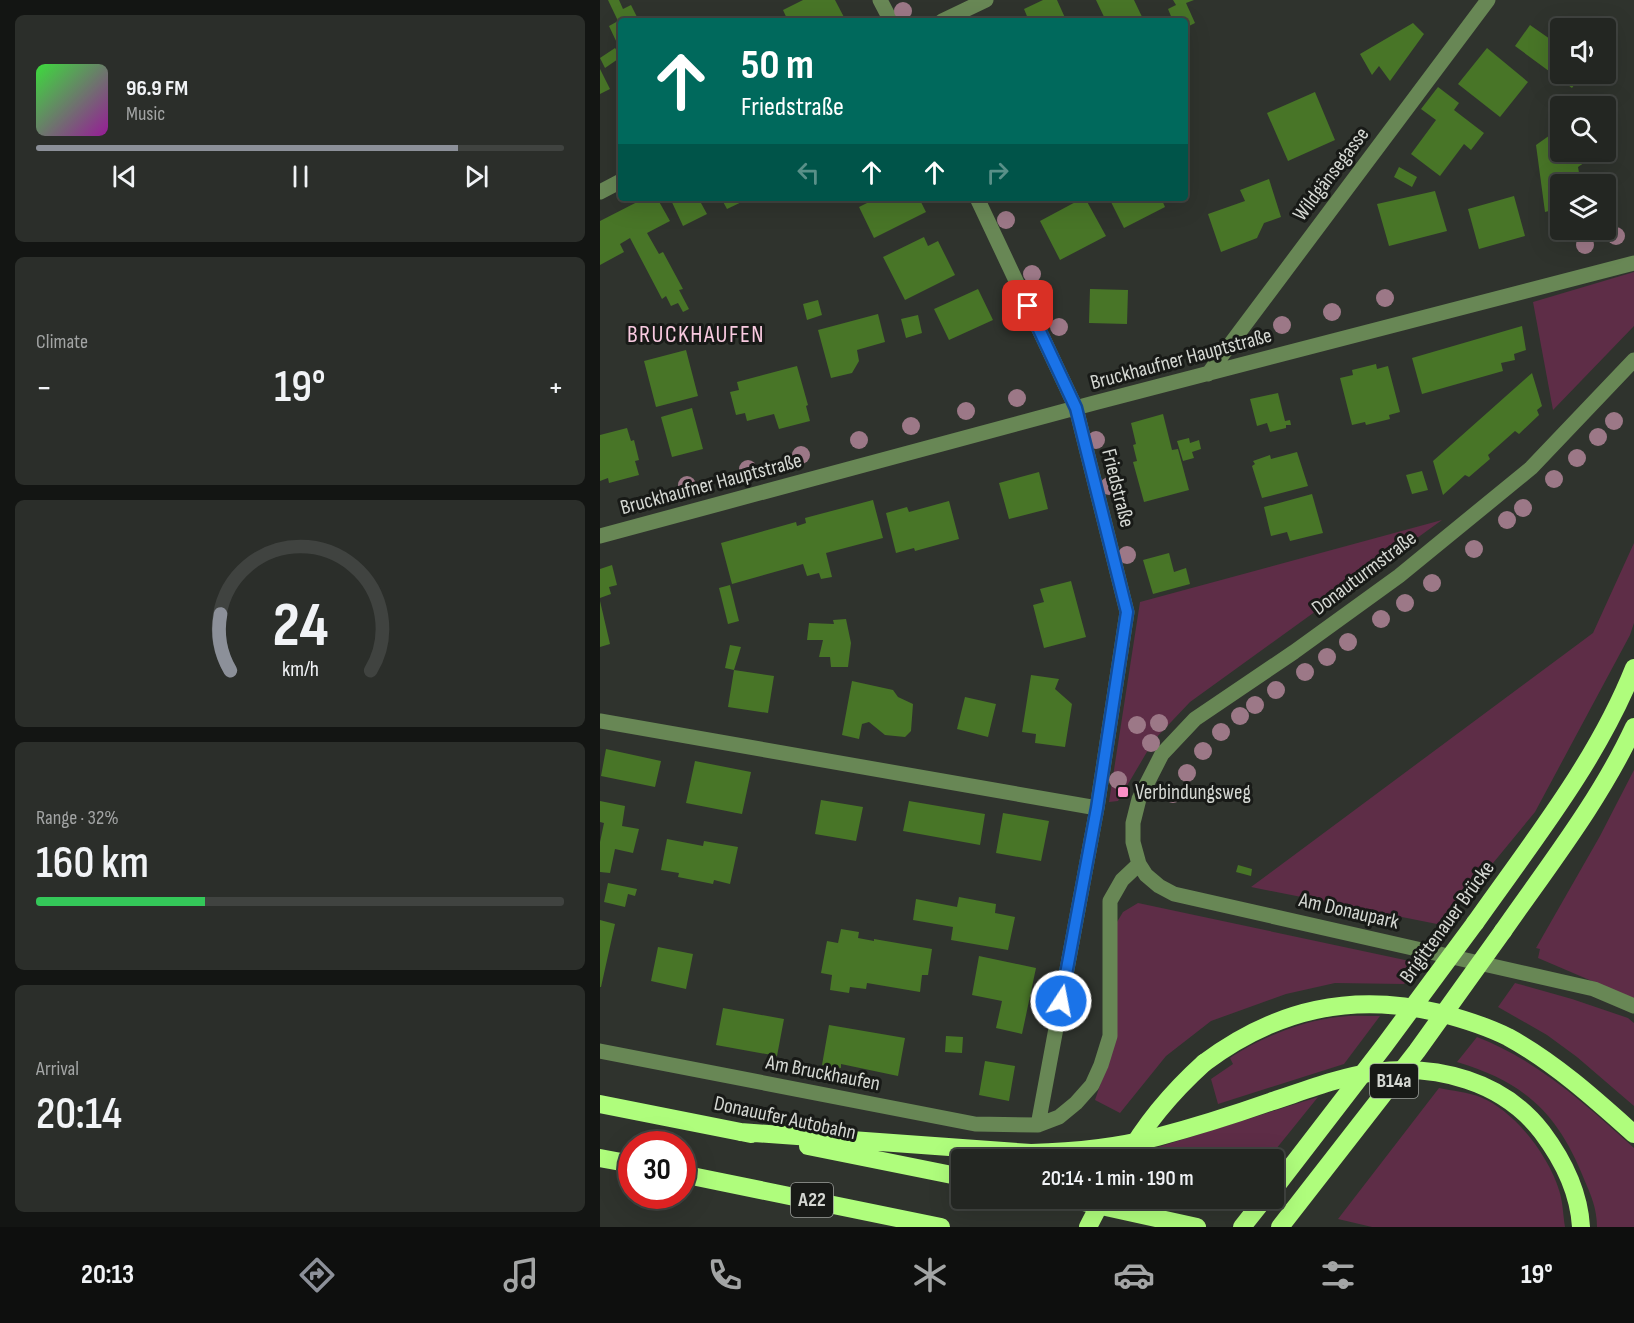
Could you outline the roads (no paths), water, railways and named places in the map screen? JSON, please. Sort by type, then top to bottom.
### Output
[{"type":"highway","name":"Brigittenauer Brücke","points":[[1284,1176],[1475,923],[1557,807],[1601,736],[1634,668]]},
{"type":"highway","name":"B14a","points":[[1280,1227],[1417,1051],[1503,931],[1579,822],[1634,728]]},
{"type":"highway","points":[[1132,1149],[1148,1123],[1168,1098],[1204,1063],[1244,1036],[1267,1024],[1298,1014],[1331,1006],[1362,1003],[1423,1009],[1472,1022],[1508,1037],[1574,1082],[1634,1134]]},
{"type":"highway","points":[[740,1132],[1031,1153],[1071,1152],[1127,1145],[1157,1137],[1351,1077],[1394,1070],[1436,1072],[1479,1083],[1509,1101],[1536,1125],[1566,1169],[1577,1197],[1581,1227]]},
{"type":"highway","name":"Donauufer Autobahn","points":[[600,1104],[951,1175]]},
{"type":"highway","points":[[600,1158],[618,1161]]},
{"type":"highway","name":"A22","points":[[696,1177],[941,1227]]},
{"type":"highway","points":[[1088,1227],[1097,1209]]},
{"type":"highway","points":[[1115,1209],[1197,1227]]},
{"type":"highway","points":[[1242,1227],[1256,1209]]},
{"type":"street","points":[[880,0],[889,18]]},
{"type":"street","points":[[948,18],[986,0]]},
{"type":"street","name":"Wildgänsegasse","points":[[1208,374],[1488,0]]},
{"type":"street","points":[[600,192],[618,183]]},
{"type":"street","name":"Friedstraße","points":[[978,201],[1076,408],[1127,612],[1097,808]]},
{"type":"street","name":"Bruckhaufner Hauptstraße","points":[[600,536],[1076,408],[1634,263]]},
{"type":"street","name":"Donauturmstraße","points":[[1138,864],[1133,842],[1133,823],[1139,799],[1162,754],[1196,719],[1399,576],[1531,468],[1634,360]]},
{"type":"street","points":[[600,721],[1097,808],[1038,1125]]},
{"type":"street","points":[[1038,1125],[1059,1117],[1076,1103],[1092,1085],[1101,1065],[1110,1036],[1110,901],[1122,880],[1138,864]]},
{"type":"street","name":"Am Donaupark","points":[[1138,864],[1146,875],[1159,886],[1174,894],[1594,989],[1634,1006]]},
{"type":"street","name":"Am Bruckhaufen","points":[[600,1051],[975,1124],[1038,1125]]},
{"type":"place","name":"Verbindungsweg","points":[[1123,792]]},
{"type":"district","name":"BRUCKHAUFEN","points":[[696,334]]}]
